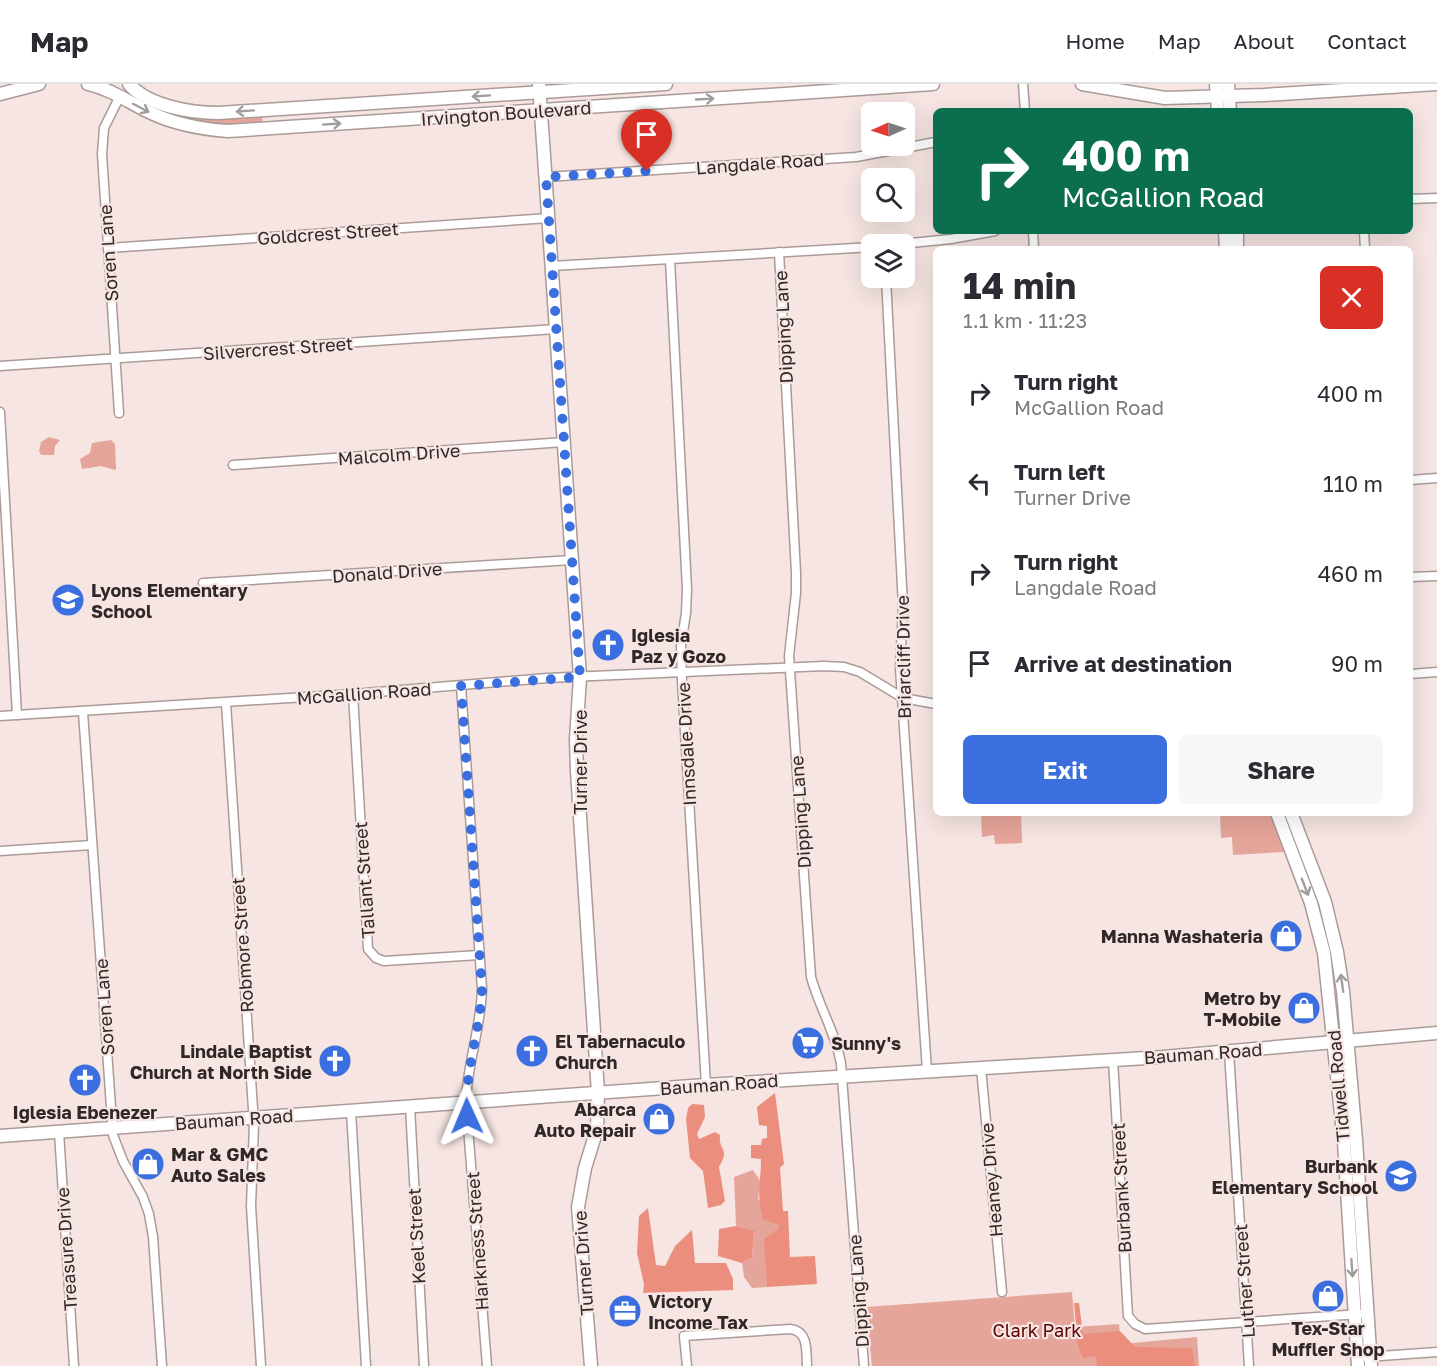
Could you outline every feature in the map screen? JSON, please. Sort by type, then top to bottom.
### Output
[{"type":"main road","points":[[0,94],[39,84]]},
{"type":"main road","name":"Irvington Boulevard","points":[[88,84],[120,96],[148,112],[174,122],[228,132],[542,111],[805,89],[933,84]]},
{"type":"main road","name":"Irvington Boulevard","points":[[129,84],[148,98],[193,113],[440,99],[539,88],[668,84]]},
{"type":"main road","points":[[668,84],[671,101]]},
{"type":"main road","points":[[1082,84],[1165,98],[1338,87],[1437,84]]},
{"type":"main road","points":[[1216,84],[1225,93],[1229,108]]},
{"type":"main road","name":"Turner Drive","points":[[539,88],[580,677],[576,739],[577,771],[598,1093],[597,1129],[585,1168],[578,1208],[591,1366]]},
{"type":"main road","points":[[1219,108],[1225,93]]},
{"type":"main road","points":[[440,99],[443,117]]},
{"type":"main road","points":[[174,122],[178,109]]},
{"type":"main road","points":[[274,110],[276,127]]},
{"type":"main road","name":"Tidwell Road","points":[[1278,816],[1331,952]]},
{"type":"main road","name":"Tidwell Road","points":[[1292,816],[1325,902],[1341,1042],[1356,1227],[1368,1313],[1371,1361]]},
{"type":"main road","points":[[1293,857],[1308,856]]},
{"type":"main road","name":"Bauman Road","points":[[0,1136],[706,1085],[1229,1052],[1437,1033]]},
{"type":"main road","name":"Tidwell Road","points":[[1356,1227],[1355,1314],[1358,1362]]},
{"type":"street","points":[[1023,84],[1024,108]]},
{"type":"street","name":"Soren Lane","points":[[119,413],[102,141],[110,113],[120,96]]},
{"type":"street","name":"Langdale Road","points":[[546,177],[856,157],[933,142]]},
{"type":"street","points":[[1413,199],[1437,198]]},
{"type":"street","name":"Goldcrest Street","points":[[108,248],[549,218]]},
{"type":"street","points":[[915,243],[978,234]]},
{"type":"street","points":[[552,266],[861,248]]},
{"type":"street","name":"Dipping Lane","points":[[779,252],[796,573],[796,593],[790,634],[790,667],[811,977],[816,995],[836,1038],[864,1366]]},
{"type":"street","name":"Innsdale Drive","points":[[670,260],[687,589],[681,645],[682,671],[706,1085]]},
{"type":"street","name":"Briarcliff Drive","points":[[887,288],[903,606],[900,649],[927,1071]]},
{"type":"street","name":"Silvercrest Street","points":[[0,366],[556,329]]},
{"type":"street","points":[[0,412],[17,715]]},
{"type":"street","name":"Malcolm Drive","points":[[234,465],[564,442]]},
{"type":"street","points":[[1413,480],[1437,478]]},
{"type":"street","name":"Donald Drive","points":[[203,584],[572,560]]},
{"type":"street","points":[[1413,577],[1437,576]]},
{"type":"street","name":"McGallion Road","points":[[0,716],[226,703],[580,677],[790,667],[844,667],[868,677],[903,698],[933,703]]},
{"type":"street","points":[[1413,674],[1437,672]]},
{"type":"street","name":"Harkness Street","points":[[461,686],[482,1005],[469,1070],[466,1102],[487,1366]]},
{"type":"street","name":"Tallant Street","points":[[353,694],[368,949],[376,958],[384,960],[479,955]]},
{"type":"street","name":"Robmore Street","points":[[226,703],[253,1118],[251,1206],[261,1366]]},
{"type":"street","name":"Soren Lane","points":[[83,712],[113,1128],[117,1148],[149,1214],[153,1237],[162,1366]]},
{"type":"street","points":[[0,851],[92,845]]},
{"type":"street","name":"Luther Street","points":[[1229,1052],[1249,1366]]},
{"type":"street","name":"Burbank Street","points":[[1113,1060],[1128,1316],[1135,1324],[1145,1329],[1246,1322]]},
{"type":"street","name":"Heaney Drive","points":[[981,1068],[1002,1292]]},
{"type":"street","name":"Keel Street","points":[[410,1106],[424,1366]]},
{"type":"street","points":[[351,1111],[366,1366]]},
{"type":"street","name":"Treasure Drive","points":[[59,1132],[74,1366]]},
{"type":"street","points":[[1246,1322],[1368,1313]]},
{"type":"street","points":[[687,1366],[684,1336],[790,1329],[800,1332],[805,1339],[807,1366]]},
{"type":"street","points":[[1358,1362],[1437,1352]]},
{"type":"green space","points":[[184,115],[262,116],[263,123],[229,127],[183,120]]},
{"type":"green space","points":[[49,437],[60,440],[55,446],[54,455],[41,455],[39,451],[41,442]]},
{"type":"green space","points":[[111,440],[115,444],[115,470],[101,466],[82,469],[80,459],[90,453],[92,443]]},
{"type":"green space","points":[[981,816],[1021,816],[1022,843],[995,844],[994,835],[982,837]]},
{"type":"green space","points":[[1220,816],[1271,816],[1285,852],[1233,855],[1232,837],[1221,838]]},
{"type":"green space","points":[[753,1170],[761,1182],[758,1199],[779,1225],[765,1239],[767,1287],[752,1288],[744,1277],[742,1263],[752,1258],[754,1230],[736,1226],[734,1177]]},
{"type":"green space","name":"Clark Park","points":[[1072,1292],[1075,1327],[1119,1324],[1121,1344],[1197,1337],[1199,1366],[872,1366],[866,1307]]},
{"type":"shaded area","points":[[775,1093],[784,1164],[780,1168],[783,1211],[788,1211],[790,1257],[815,1256],[817,1284],[767,1287],[764,1239],[779,1225],[763,1219],[759,1197],[761,1159],[751,1158],[751,1145],[761,1145],[762,1139],[767,1138],[767,1126],[759,1125],[757,1107]]},
{"type":"shaded area","points":[[692,1104],[704,1105],[705,1117],[697,1134],[699,1139],[715,1132],[720,1135],[724,1153],[719,1167],[725,1201],[721,1205],[708,1208],[703,1171],[690,1158],[686,1119],[688,1108]]},
{"type":"shaded area","points":[[648,1208],[656,1265],[665,1266],[675,1246],[692,1230],[695,1263],[726,1263],[733,1279],[733,1290],[643,1293],[644,1284],[637,1253],[639,1216]]},
{"type":"shaded area","points":[[736,1226],[754,1230],[752,1258],[742,1263],[718,1256],[719,1229]]},
{"type":"shaded area","points":[[1074,1303],[1079,1303],[1083,1334],[1120,1331],[1135,1347],[1192,1348],[1195,1366],[1097,1366],[1096,1356],[1083,1358],[1078,1346]]},
{"type":"place","name":"Lyons Elementary School","points":[[68,600]]},
{"type":"place","name":"Iglesia Paz y Gozo","points":[[608,645]]},
{"type":"place","name":"Manna Washateria","points":[[1286,936]]},
{"type":"place","name":"Metro by T-Mobile","points":[[1304,1008]]},
{"type":"place","name":"Sunny's","points":[[808,1043]]},
{"type":"place","name":"El Tabernaculo Church","points":[[532,1051]]},
{"type":"place","name":"Lindale Baptist Church at North Side","points":[[335,1061]]},
{"type":"place","name":"Iglesia Ebenezer","points":[[85,1080]]},
{"type":"place","name":"Abarca Auto Repair","points":[[659,1119]]},
{"type":"place","name":"Mar & GMC Auto Sales","points":[[148,1164]]},
{"type":"place","name":"Burbank Elementary School","points":[[1401,1176]]},
{"type":"place","name":"Tex-Star Muffler Shop","points":[[1328,1296]]},
{"type":"place","name":"Victory Income Tax","points":[[625,1311]]},
{"type":"route","points":[[467,1116],[469,1070],[480,1023],[482,989],[461,686],[580,677],[546,177],[647,171]]}]
